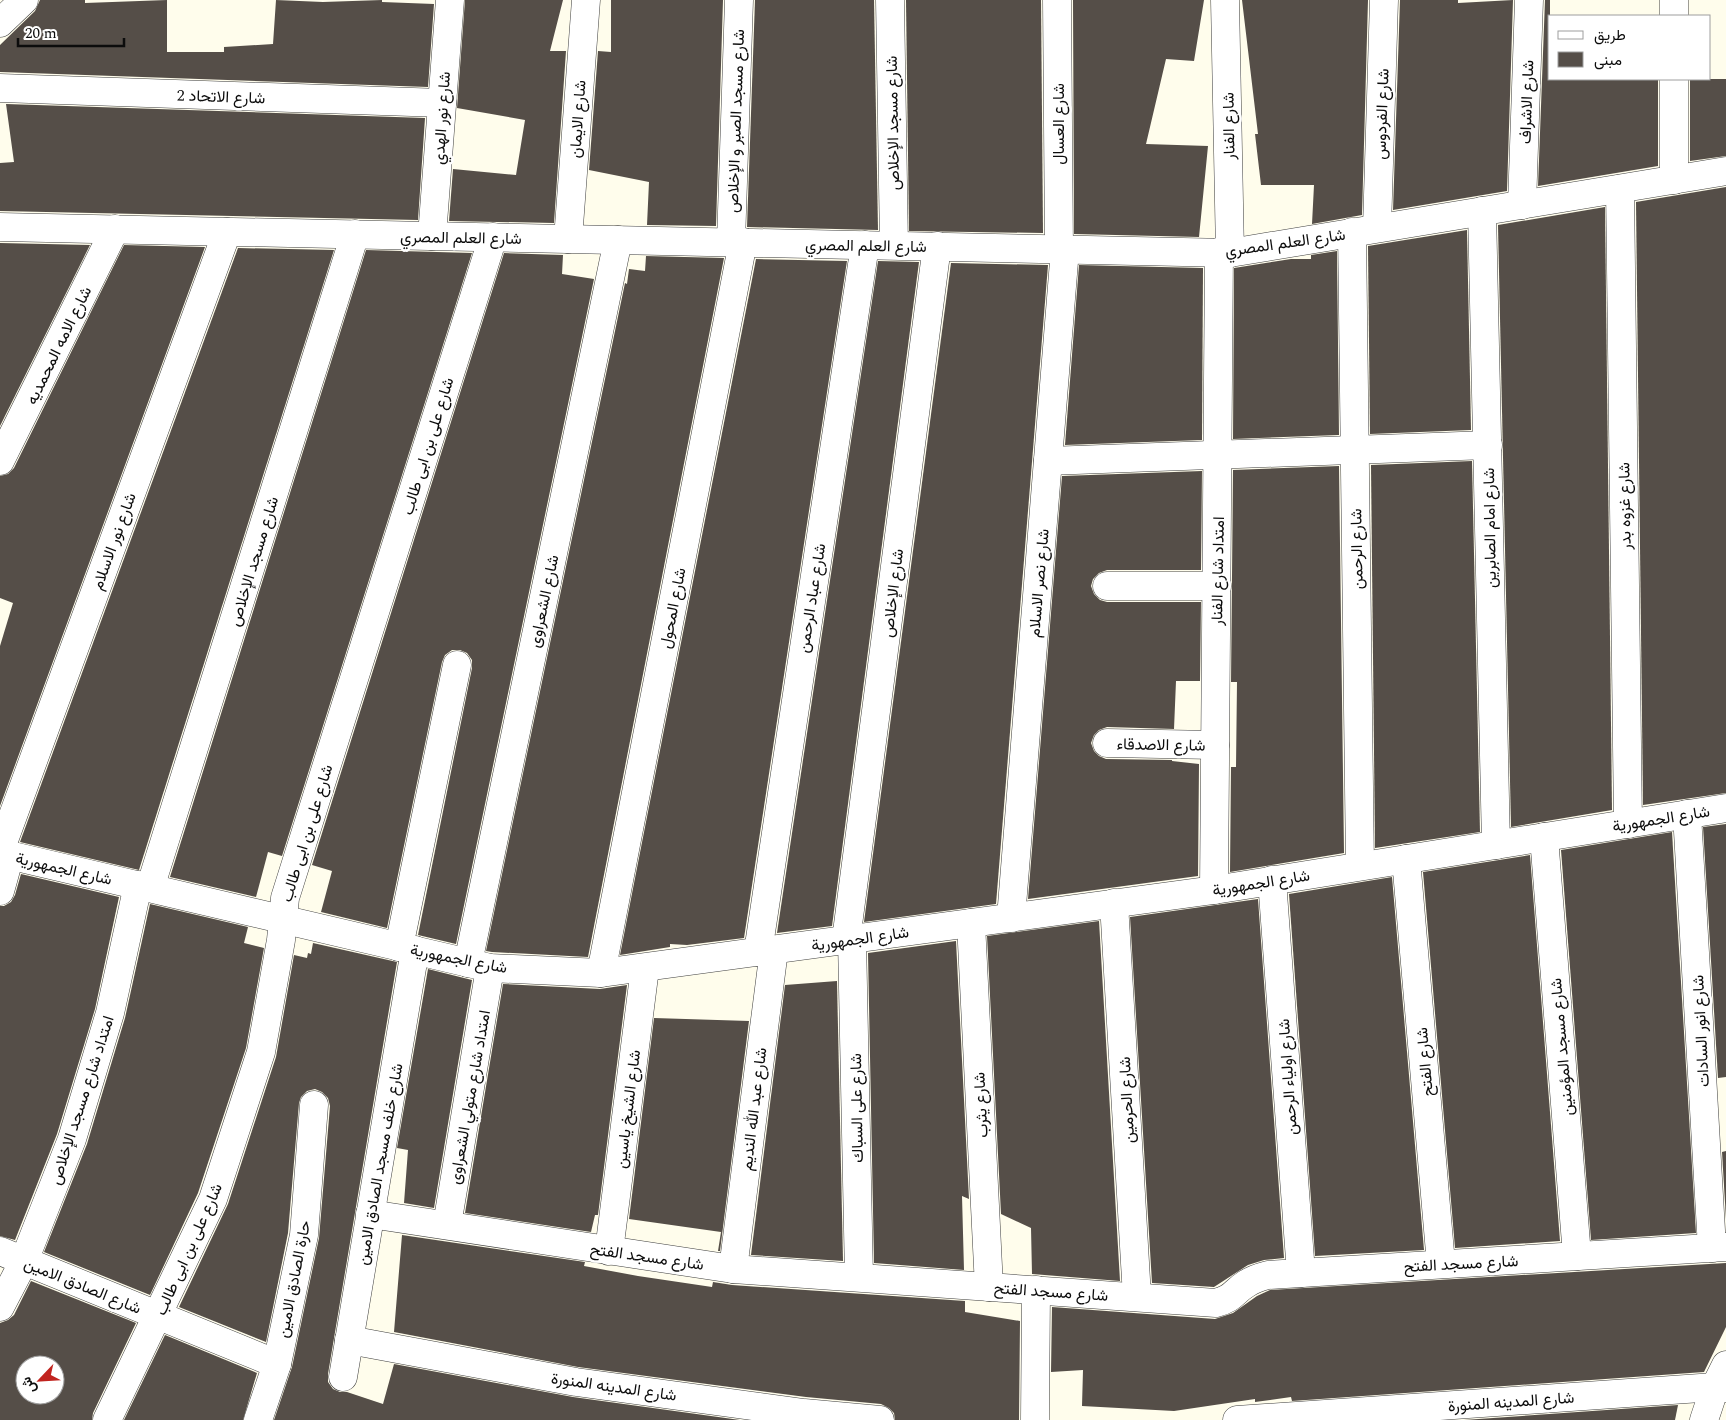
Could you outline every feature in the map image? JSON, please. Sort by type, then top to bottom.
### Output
[{"type":"street","points":[[0,23],[24,0]]},
{"type":"street","name":"شارع نور الهدي","points":[[432,236],[450,0]]},
{"type":"street","name":"شارع الايمان","points":[[568,239],[586,0]]},
{"type":"street","name":"شارع مسجد الصبر و الإخلاص","points":[[737,242],[739,0]]},
{"type":"street","name":"شارع مسجد الإخلاص","points":[[890,0],[894,246]]},
{"type":"street","name":"شارع العسال","points":[[1057,0],[1062,249]]},
{"type":"street","name":"شارع الفنار","points":[[1224,252],[1225,0]]},
{"type":"street","name":"شارع الفردوس","points":[[1365,230],[1384,0]]},
{"type":"street","name":"شارع الاشراف","points":[[1522,205],[1529,0]]},
{"type":"street","points":[[1674,0],[1674,15]]},
{"type":"street","points":[[1674,80],[1674,180]]},
{"type":"street","name":"شارع الاتحاد 2","points":[[0,88],[442,103]]},
{"type":"street","name":"شارع العلم المصري","points":[[0,227],[1224,252],[1726,171]]},
{"type":"street","name":"شارع غزوه بدر","points":[[1620,189],[1628,824]]},
{"type":"street","name":"شارع امام الصابرين","points":[[1482,211],[1496,845]]},
{"type":"street","name":"شارع الامه المحمديه","points":[[0,460],[115,229]]},
{"type":"street","name":"شارع الرحمن","points":[[1360,866],[1355,450],[1365,230]]},
{"type":"street","name":"شارع نور الاسلام","points":[[0,891],[3,853],[227,232]]},
{"type":"street","name":"شارع مسجد الإخلاص","points":[[144,887],[355,234]]},
{"type":"street","name":"شارع على بن ابى طالب","points":[[107,1420],[213,1199],[261,1052],[281,940],[285,898],[493,237]]},
{"type":"street","name":"شارع الشعراوى","points":[[479,965],[618,240]]},
{"type":"street","name":"شارع المحول","points":[[601,973],[737,242]]},
{"type":"street","name":"شارع عباد الرحمن","points":[[766,951],[865,245]]},
{"type":"street","name":"شارع الإخلاص","points":[[849,939],[937,246]]},
{"type":"street","name":"شارع نصر الاسلام","points":[[1011,918],[1048,461],[1062,249]]},
{"type":"street","name":"امتداد شارع الفنار","points":[[1214,890],[1218,455],[1224,252]]},
{"type":"street","points":[[1048,461],[1488,445]]},
{"type":"street","points":[[1107,586],[1216,586]]},
{"type":"street","name":"شارع خلف مسجد الصادق الامين","points":[[343,1377],[370,1214],[407,949],[456,665]]},
{"type":"street","name":"شارع الاصدقاء","points":[[1107,743],[1215,745]]},
{"type":"street","name":"شارع الجمهورية","points":[[3,853],[479,965],[601,973],[1214,890],[1726,808]]},
{"type":"street","name":"شارع انور السادات","points":[[1687,814],[1719,1248]]},
{"type":"street","name":"شارع مسجد المؤمنين","points":[[1544,837],[1578,1256]]},
{"type":"street","name":"شارع الفتح","points":[[1406,859],[1441,1264]]},
{"type":"street","name":"شارع اولياء الرحمن","points":[[1272,880],[1301,1273]]},
{"type":"street","name":"امتداد شارع مسجد الإخلاص","points":[[0,1307],[12,1256],[72,1138],[110,1013],[144,887]]},
{"type":"street","name":"شارع الحرمين","points":[[1114,903],[1137,1297]]},
{"type":"street","name":"شارع يثرب","points":[[971,923],[989,1287]]},
{"type":"street","name":"شارع على السباك","points":[[849,939],[859,1278]]},
{"type":"street","name":"شارع عبد الله النديم","points":[[733,1269],[766,951]]},
{"type":"street","name":"امتداد شارع متولي الشعراوى","points":[[447,1226],[479,965]]},
{"type":"street","name":"شارع الشيخ ياسين","points":[[609,1251],[645,968]]},
{"type":"street","name":"حارة الصادق الامين","points":[[258,1420],[277,1364],[304,1235],[314,1105]]},
{"type":"street","name":"شارع مسجد الفتح","points":[[370,1214],[733,1269],[1216,1303],[1227,1300],[1244,1285],[1256,1278],[1268,1275],[1719,1248]]},
{"type":"street","name":"شارع الصادق الامين","points":[[12,1256],[277,1364]]},
{"type":"street","points":[[1034,1420],[1036,1290]]},
{"type":"street","name":"شارع المدينه المنورة","points":[[349,1340],[576,1382],[804,1413],[880,1420]]},
{"type":"street","points":[[1704,1420],[1722,1380]]},
{"type":"street","name":"شارع المدينه المنورة","points":[[1237,1420],[1722,1380]]},
{"type":"building","points":[[40,0],[85,0],[85,3],[167,0],[167,52],[224,52],[224,47],[273,44],[276,0],[323,2],[382,0],[382,2],[434,4],[428,87],[0,72],[0,45],[35,11]]},
{"type":"building","points":[[465,0],[563,0],[550,51],[566,51],[554,223],[449,221],[453,169],[516,175],[525,120],[457,108]]},
{"type":"building","points":[[611,0],[723,0],[716,226],[647,225],[649,182],[589,170],[598,51],[611,52]]},
{"type":"building","points":[[755,0],[874,0],[878,230],[747,227]]},
{"type":"building","points":[[906,0],[1041,0],[1043,233],[909,231]]},
{"type":"building","points":[[1073,0],[1204,0],[1194,61],[1166,59],[1146,144],[1208,146],[1199,237],[1074,234]]},
{"type":"building","points":[[1242,0],[1368,0],[1362,215],[1312,224],[1314,185],[1261,185],[1255,134],[1258,134]]},
{"type":"building","points":[[1400,0],[1458,0],[1458,3],[1513,0],[1507,191],[1393,210]]},
{"type":"building","points":[[1545,0],[1550,0],[1550,15],[1548,15],[1548,80],[1658,80],[1658,166],[1538,186]]},
{"type":"building","points":[[1726,79],[1726,156],[1690,161],[1690,80]]},
{"type":"building","points":[[6,104],[425,118],[418,220],[0,211],[0,163],[14,162]]},
{"type":"building","points":[[1726,187],[1726,793],[1643,805],[1636,202]]},
{"type":"building","points":[[1605,207],[1612,810],[1511,827],[1498,225]]},
{"type":"building","points":[[1467,230],[1471,430],[1370,434],[1368,246]]},
{"type":"building","points":[[0,243],[90,245],[0,426]]},
{"type":"building","points":[[124,245],[205,247],[0,806],[0,646],[13,603],[0,598],[0,476],[8,474],[14,468]]},
{"type":"building","points":[[238,248],[334,250],[139,870],[20,842]]},
{"type":"building","points":[[366,250],[472,253],[282,856],[268,852],[256,897],[170,877]]},
{"type":"building","points":[[1337,251],[1339,435],[1233,439],[1234,268],[1291,259],[1311,259],[1311,255]]},
{"type":"building","points":[[504,253],[563,255],[562,274],[594,279],[456,944],[418,935],[472,668],[472,660],[467,653],[460,650],[452,650],[445,655],[442,662],[387,928],[321,912],[332,871],[312,865]]},
{"type":"building","points":[[646,256],[724,258],[588,957],[486,951],[625,283],[627,284],[629,269],[645,271]]},
{"type":"building","points":[[756,259],[847,261],[744,938],[687,945],[670,944],[670,947],[620,955]]},
{"type":"building","points":[[878,261],[919,262],[832,926],[777,933]]},
{"type":"building","points":[[951,263],[1048,265],[996,904],[864,922]]},
{"type":"building","points":[[1079,265],[1203,268],[1202,440],[1065,445]]},
{"type":"building","points":[[1472,461],[1480,832],[1375,848],[1371,465]]},
{"type":"building","points":[[1339,466],[1344,853],[1230,872],[1231,767],[1236,767],[1237,682],[1231,682],[1233,470]]},
{"type":"building","points":[[1202,471],[1201,570],[1107,570],[1099,573],[1093,579],[1091,586],[1094,594],[1100,600],[1107,602],[1201,602],[1200,681],[1176,681],[1174,729],[1107,727],[1099,730],[1094,735],[1091,743],[1094,751],[1106,759],[1172,760],[1199,764],[1198,876],[1028,899],[1062,476]]},
{"type":"building","points":[[1726,824],[1726,1077],[1718,1078],[1703,827]]},
{"type":"building","points":[[1672,832],[1696,1233],[1591,1240],[1561,850]]},
{"type":"building","points":[[1530,855],[1560,1241],[1455,1248],[1423,872]]},
{"type":"building","points":[[21,874],[119,897],[95,1009],[57,1134],[15,1240],[0,1236],[0,906],[11,902]]},
{"type":"building","points":[[1392,877],[1424,1250],[1315,1256],[1289,894]]},
{"type":"building","points":[[1258,899],[1284,1258],[1264,1260],[1248,1265],[1214,1287],[1152,1283],[1130,917]]},
{"type":"building","points":[[150,904],[248,927],[244,943],[264,948],[246,1048],[198,1193],[150,1295],[44,1252],[87,1144],[125,1018]]},
{"type":"building","points":[[1099,921],[1120,1281],[1032,1274],[1031,1228],[1001,1214],[987,936]]},
{"type":"building","points":[[956,941],[969,1199],[962,1196],[964,1270],[874,1263],[868,953]]},
{"type":"building","points":[[313,943],[397,962],[328,1374],[328,1382],[333,1389],[383,1404],[394,1364],[573,1397],[740,1420],[274,1420],[292,1367],[319,1238],[330,1106],[328,1098],[322,1092],[315,1089],[307,1091],[301,1097],[299,1103],[288,1233],[266,1342],[179,1307],[228,1204],[276,1057],[294,955],[307,958],[308,953],[311,954]]},
{"type":"building","points":[[428,969],[472,980],[434,1208],[404,1203],[408,1150],[397,1148]]},
{"type":"building","points":[[837,981],[843,1261],[751,1255],[785,985]]},
{"type":"building","points":[[503,984],[600,989],[627,985],[598,1215],[595,1215],[591,1232],[465,1213]]},
{"type":"building","points":[[654,1018],[749,1021],[720,1251],[718,1251],[721,1232],[629,1219]]},
{"type":"building","points":[[1726,1151],[1726,1219],[1722,1152]]},
{"type":"building","points":[[402,1235],[585,1262],[584,1266],[712,1287],[713,1282],[732,1285],[965,1301],[965,1312],[1020,1321],[1019,1420],[895,1420],[894,1413],[881,1404],[806,1397],[578,1367],[394,1332]]},
{"type":"building","points":[[1726,1263],[1726,1327],[1704,1372],[1292,1401],[1291,1397],[1255,1402],[1255,1399],[1174,1411],[1082,1406],[1083,1370],[1051,1372],[1052,1307],[1215,1319],[1233,1313],[1257,1296],[1270,1290]]},
{"type":"building","points":[[31,1281],[136,1323],[93,1413],[92,1420],[0,1420],[0,1323],[14,1315]]},
{"type":"building","points":[[165,1335],[257,1373],[243,1420],[124,1420]]},
{"type":"building","points":[[1678,1405],[1675,1420],[1464,1420]]}]
